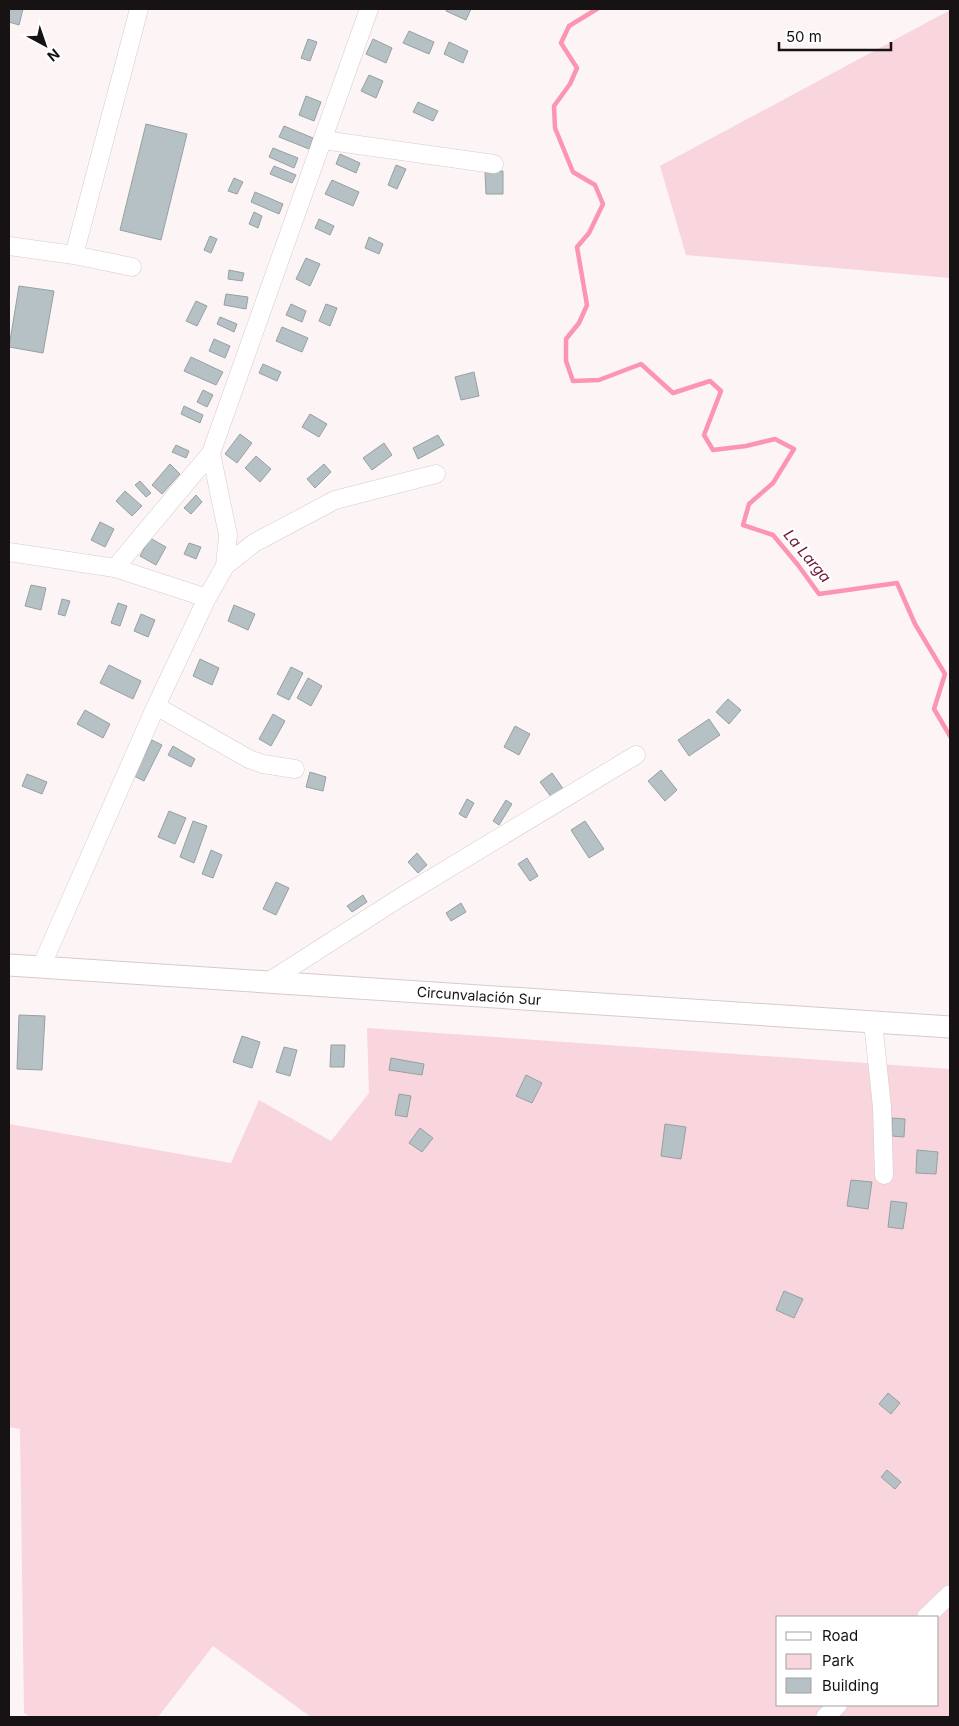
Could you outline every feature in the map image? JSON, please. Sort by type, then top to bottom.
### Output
[{"type":"main road","name":"Circunvalación Sur","points":[[9,965],[950,1027]]},
{"type":"street","points":[[74,255],[139,9]]},
{"type":"street","points":[[115,568],[211,453],[369,9]]},
{"type":"street","points":[[322,140],[494,164]]},
{"type":"street","points":[[9,246],[74,255],[132,268]]},
{"type":"street","points":[[211,453],[228,536],[225,566]]},
{"type":"street","points":[[41,967],[156,706],[207,598],[225,566],[254,544],[335,500],[436,474]]},
{"type":"street","points":[[9,552],[115,568],[207,598]]},
{"type":"street","points":[[156,706],[249,759],[263,764],[295,769]]},
{"type":"street","points":[[268,982],[402,897],[636,755]]},
{"type":"street","points":[[873,1022],[882,1107],[884,1175]]},
{"type":"street","points":[[927,1616],[950,1594]]},
{"type":"street","points":[[825,1717],[837,1706]]},
{"type":"green space","points":[[950,10],[950,278],[686,255],[660,166]]},
{"type":"green space","points":[[367,1028],[950,1069],[950,1717],[311,1717],[213,1646],[158,1717],[30,1717],[24,1713],[20,1429],[9,1427],[9,1124],[231,1163],[259,1100],[331,1141],[369,1093]]},
{"type":"building","points":[[9,9],[23,9],[19,25],[9,22]]},
{"type":"building","points":[[447,9],[471,9],[466,20],[446,11]]},
{"type":"building","points":[[409,31],[434,42],[429,54],[403,43]]},
{"type":"building","points":[[308,39],[317,42],[310,61],[301,58]]},
{"type":"building","points":[[373,39],[392,48],[386,63],[366,54]]},
{"type":"building","points":[[449,42],[468,51],[463,63],[444,54]]},
{"type":"building","points":[[369,75],[383,81],[376,98],[361,91]]},
{"type":"building","points":[[306,96],[321,102],[314,121],[299,115]]},
{"type":"building","points":[[418,102],[438,111],[433,121],[413,112]]},
{"type":"building","points":[[146,124],[187,134],[161,240],[120,230]]},
{"type":"building","points":[[284,126],[313,138],[309,149],[279,137]]},
{"type":"building","points":[[273,148],[298,158],[294,168],[269,157]]},
{"type":"building","points":[[340,154],[360,163],[356,173],[336,164]]},
{"type":"building","points":[[396,165],[406,169],[397,189],[388,185]]},
{"type":"building","points":[[274,166],[296,175],[292,183],[270,174]]},
{"type":"building","points":[[503,171],[503,194],[486,194],[485,172]]},
{"type":"building","points":[[234,178],[243,182],[237,194],[228,191]]},
{"type":"building","points":[[332,180],[359,192],[353,206],[325,194]]},
{"type":"building","points":[[255,192],[283,204],[279,214],[251,202]]},
{"type":"building","points":[[254,212],[262,216],[258,228],[249,224]]},
{"type":"building","points":[[319,219],[334,226],[330,235],[315,228]]},
{"type":"building","points":[[210,236],[217,239],[211,253],[204,250]]},
{"type":"building","points":[[369,237],[383,244],[379,254],[365,248]]},
{"type":"building","points":[[306,258],[320,264],[310,286],[296,279]]},
{"type":"building","points":[[229,270],[244,273],[242,281],[228,279]]},
{"type":"building","points":[[19,286],[54,291],[43,353],[9,347]]},
{"type":"building","points":[[226,294],[248,297],[246,309],[224,305]]},
{"type":"building","points":[[196,301],[207,306],[197,326],[186,321]]},
{"type":"building","points":[[291,304],[306,311],[302,322],[286,315]]},
{"type":"building","points":[[326,304],[337,308],[330,326],[319,321]]},
{"type":"building","points":[[220,317],[237,324],[234,332],[217,324]]},
{"type":"building","points":[[282,327],[308,338],[302,352],[276,341]]},
{"type":"building","points":[[214,339],[230,346],[225,358],[209,351]]},
{"type":"building","points":[[191,357],[223,372],[216,385],[184,371]]},
{"type":"building","points":[[263,364],[281,372],[277,381],[259,373]]},
{"type":"building","points":[[474,372],[479,396],[461,400],[455,377]]},
{"type":"building","points":[[203,390],[213,395],[207,407],[197,402]]},
{"type":"building","points":[[184,406],[203,415],[200,423],[181,414]]},
{"type":"building","points":[[310,414],[327,424],[319,437],[302,427]]},
{"type":"building","points":[[240,434],[252,443],[237,463],[225,454]]},
{"type":"building","points":[[438,435],[444,445],[418,459],[413,448]]},
{"type":"building","points":[[384,443],[392,455],[372,470],[363,458]]},
{"type":"building","points":[[176,445],[189,451],[186,458],[172,452]]},
{"type":"building","points":[[256,456],[271,469],[260,482],[245,468]]},
{"type":"building","points":[[170,464],[180,474],[162,494],[152,485]]},
{"type":"building","points":[[324,464],[331,472],[315,488],[307,479]]},
{"type":"building","points":[[140,481],[151,493],[146,497],[135,485]]},
{"type":"building","points":[[125,491],[142,506],[132,516],[116,501]]},
{"type":"building","points":[[196,495],[202,502],[191,514],[184,508]]},
{"type":"building","points":[[100,522],[114,529],[105,547],[91,540]]},
{"type":"building","points":[[150,538],[166,547],[156,565],[140,556]]},
{"type":"building","points":[[189,543],[201,547],[196,559],[184,554]]},
{"type":"building","points":[[31,585],[46,588],[41,610],[25,606]]},
{"type":"building","points":[[62,599],[70,601],[65,616],[58,614]]},
{"type":"building","points":[[118,603],[127,606],[120,626],[111,623]]},
{"type":"building","points":[[234,605],[255,614],[248,630],[228,621]]},
{"type":"building","points":[[141,614],[155,620],[148,637],[134,631]]},
{"type":"building","points":[[200,659],[219,668],[212,685],[193,676]]},
{"type":"building","points":[[109,665],[141,681],[133,699],[100,683]]},
{"type":"building","points":[[291,667],[303,673],[289,700],[277,694]]},
{"type":"building","points":[[308,678],[322,686],[311,706],[297,698]]},
{"type":"building","points":[[728,699],[741,710],[729,724],[716,712]]},
{"type":"building","points":[[85,710],[110,724],[103,738],[77,724]]},
{"type":"building","points":[[273,714],[285,721],[271,746],[259,739]]},
{"type":"building","points":[[709,719],[720,735],[689,756],[678,740]]},
{"type":"building","points":[[515,726],[530,734],[519,755],[504,747]]},
{"type":"building","points":[[152,740],[162,745],[144,781],[134,776]]},
{"type":"building","points":[[173,746],[195,759],[191,767],[168,755]]},
{"type":"building","points":[[661,770],[677,790],[665,801],[648,781]]},
{"type":"building","points":[[310,772],[326,777],[323,791],[306,787]]},
{"type":"building","points":[[552,773],[564,790],[552,798],[540,782]]},
{"type":"building","points":[[27,774],[47,782],[42,794],[22,786]]},
{"type":"building","points":[[467,799],[474,803],[466,818],[459,814]]},
{"type":"building","points":[[506,800],[512,804],[499,825],[493,821]]},
{"type":"building","points":[[169,811],[186,818],[175,844],[158,837]]},
{"type":"building","points":[[193,821],[207,826],[194,863],[180,857]]},
{"type":"building","points":[[585,821],[604,849],[589,858],[571,830]]},
{"type":"building","points":[[211,850],[222,855],[213,878],[202,874]]},
{"type":"building","points":[[417,853],[427,865],[418,873],[408,862]]},
{"type":"building","points":[[527,858],[538,876],[530,881],[518,864]]},
{"type":"building","points":[[276,882],[289,888],[276,915],[263,909]]},
{"type":"building","points":[[363,895],[367,902],[352,912],[347,906]]},
{"type":"building","points":[[461,903],[466,912],[451,921],[446,913]]},
{"type":"building","points":[[19,1015],[45,1016],[42,1070],[17,1069]]},
{"type":"building","points":[[242,1036],[260,1042],[252,1068],[233,1062]]},
{"type":"building","points":[[331,1045],[345,1045],[344,1067],[330,1067]]},
{"type":"building","points":[[284,1047],[297,1050],[290,1076],[276,1072]]},
{"type":"building","points":[[391,1058],[424,1064],[422,1075],[389,1070]]},
{"type":"building","points":[[526,1075],[542,1083],[532,1103],[516,1096]]},
{"type":"building","points":[[399,1094],[411,1096],[407,1117],[395,1115]]},
{"type":"building","points":[[892,1118],[905,1119],[904,1137],[892,1136]]},
{"type":"building","points":[[665,1124],[686,1127],[681,1159],[661,1156]]},
{"type":"building","points":[[420,1128],[433,1138],[422,1152],[409,1143]]},
{"type":"building","points":[[917,1150],[938,1152],[936,1174],[916,1173]]},
{"type":"building","points":[[851,1180],[872,1182],[868,1209],[847,1206]]},
{"type":"building","points":[[891,1201],[907,1203],[903,1229],[888,1227]]},
{"type":"building","points":[[784,1291],[803,1299],[794,1318],[776,1310]]},
{"type":"building","points":[[888,1393],[900,1403],[891,1414],[879,1404]]},
{"type":"building","points":[[887,1470],[901,1482],[895,1489],[881,1477]]},
{"type":"waterway","name":"La Larga","points":[[597,9],[569,26],[561,43],[577,68],[570,84],[554,106],[555,128],[573,172],[595,185],[603,204],[589,233],[577,247],[587,305],[579,323],[566,339],[566,361],[573,381],[599,380],[641,364],[673,393],[710,381],[721,391],[704,435],[713,450],[746,446],[775,439],[794,449],[773,483],[749,504],[743,525],[773,535],[819,594],[897,583],[915,624],[945,674],[934,709],[950,736]]}]
